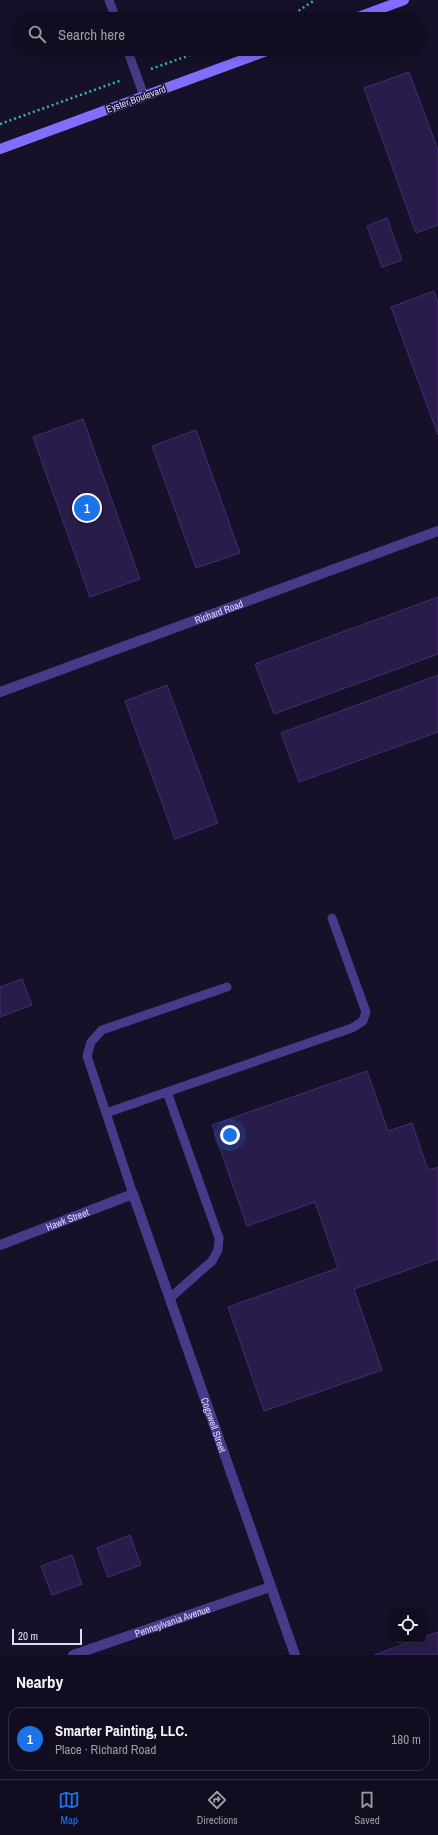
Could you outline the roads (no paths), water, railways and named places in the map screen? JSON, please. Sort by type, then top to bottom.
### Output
[{"type":"street","points":[[372,12],[404,0]]},
{"type":"street","name":"Eyster Boulevard","points":[[0,149],[253,56]]},
{"type":"street","name":"Richard Road","points":[[0,692],[438,531]]},
{"type":"street","name":"Cogswell Street","points":[[133,1194],[295,1655]]},
{"type":"street","name":"Hawk Street","points":[[0,1245],[133,1194]]},
{"type":"street","name":"Pennsylvania Avenue","points":[[73,1655],[270,1587]]},
{"type":"lane","points":[[109,0],[113,12]]},
{"type":"lane","points":[[129,56],[144,96]]},
{"type":"lane","points":[[106,1113],[352,1028],[363,1021],[366,1012],[332,918]]},
{"type":"lane","points":[[133,1194],[87,1056],[91,1042],[102,1030],[227,987]]},
{"type":"lane","points":[[167,1092],[218,1238],[218,1250],[212,1261],[170,1298]]},
{"type":"place","name":"Smarter Painting, LLC.","points":[[87,508]]}]
